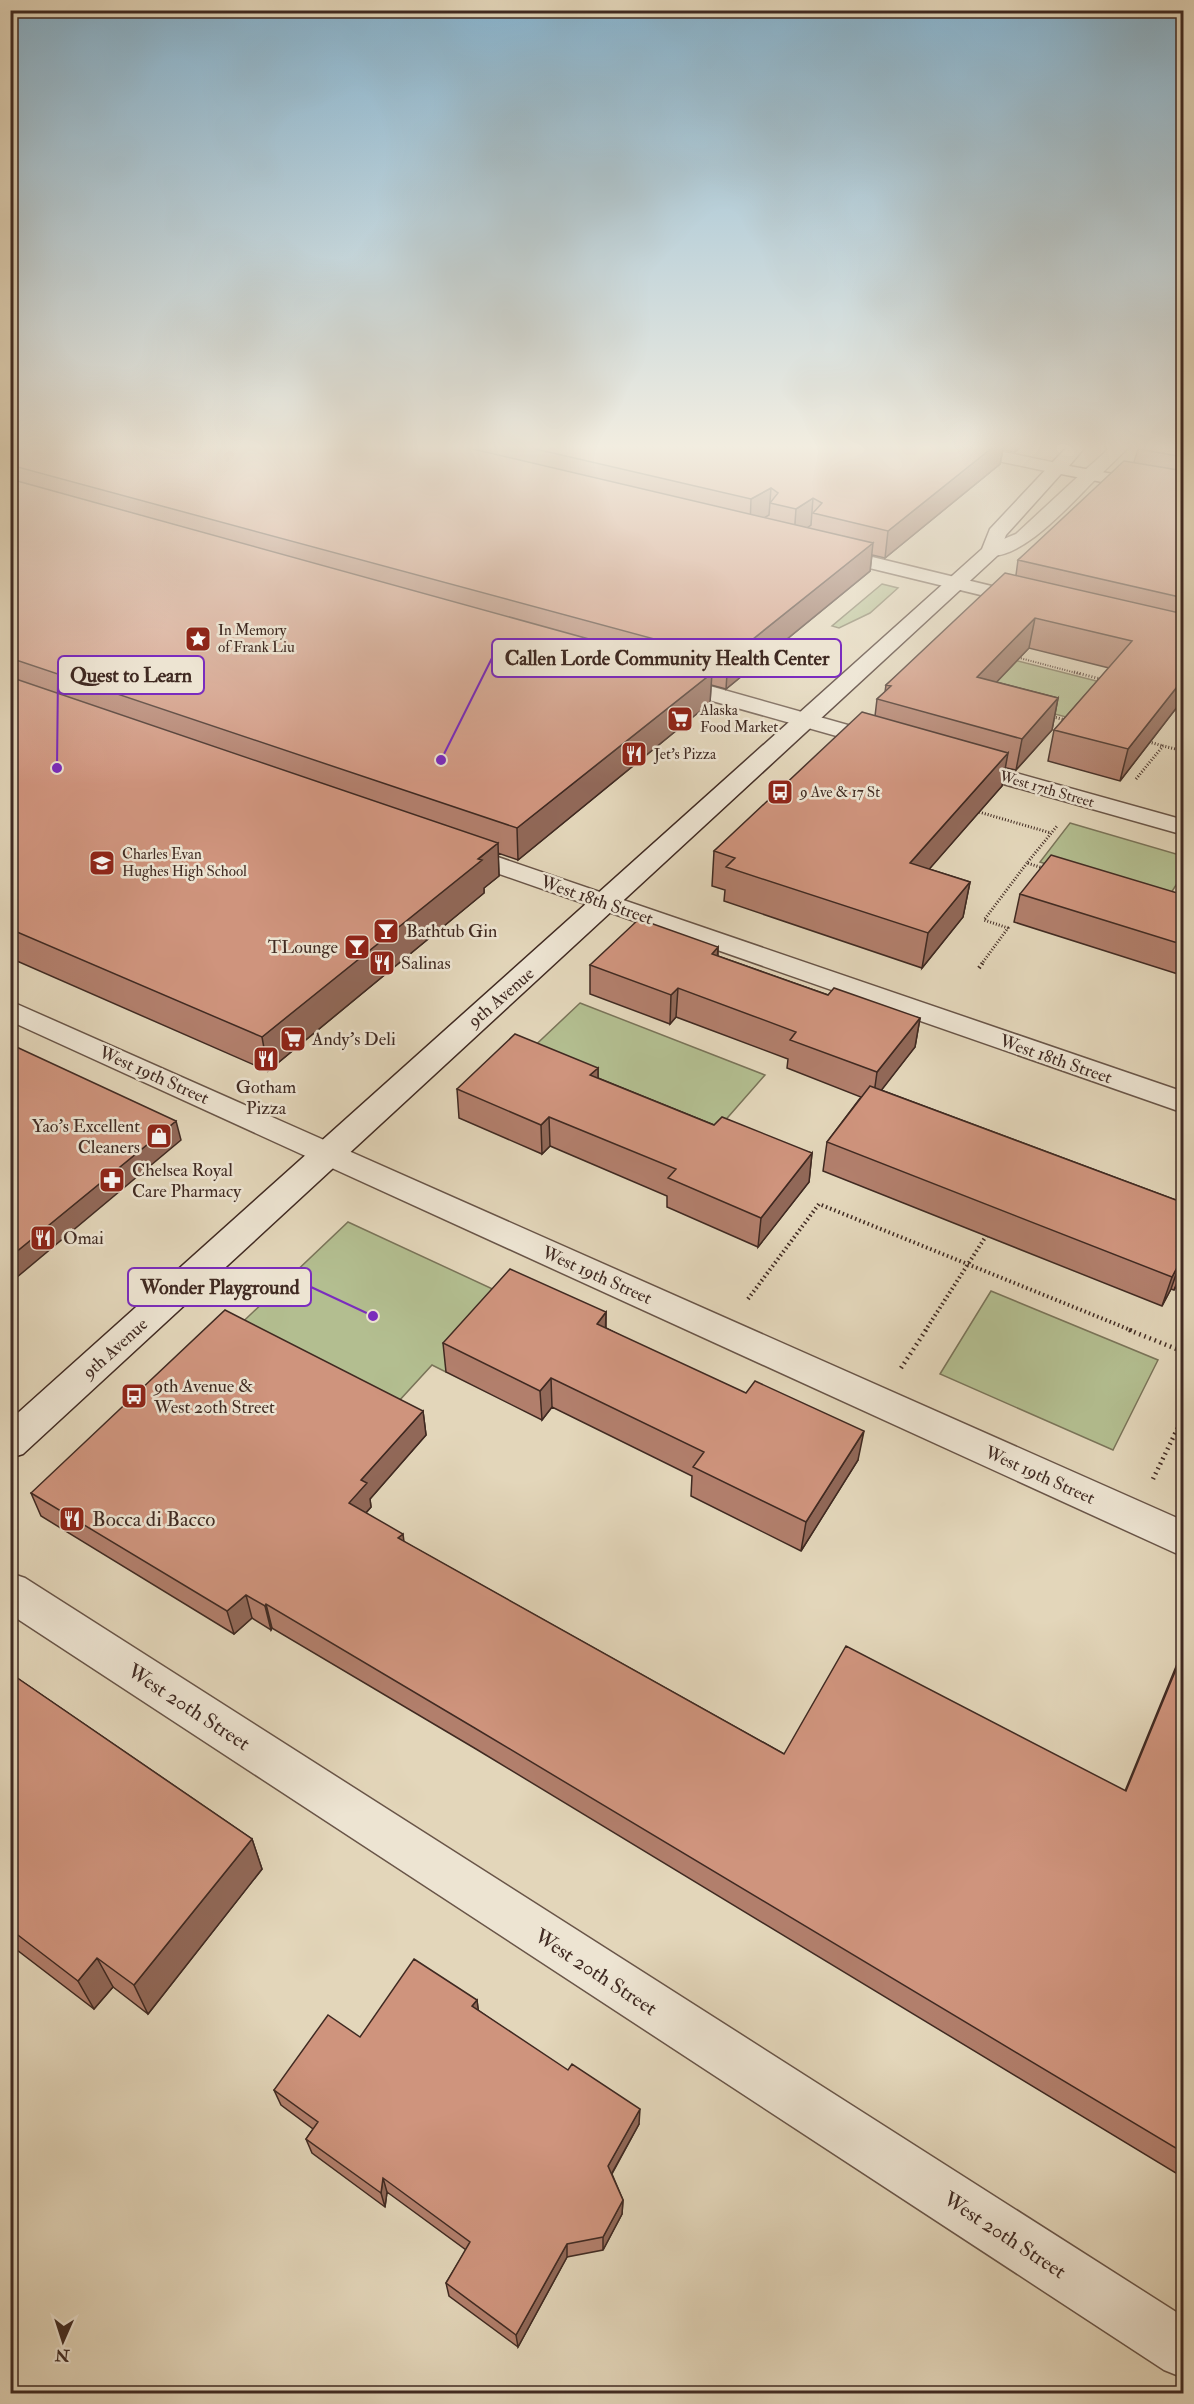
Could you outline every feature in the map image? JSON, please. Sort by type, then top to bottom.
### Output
[{"type":"street","points":[[858,559],[1052,606]]},
{"type":"street","name":"9th Avenue","points":[[10,1443],[607,903],[803,720],[982,559]]},
{"type":"street","points":[[650,677],[909,750]]},
{"type":"street","name":"West 17th Street","points":[[943,759],[1184,828]]},
{"type":"street","name":"West 18th Street","points":[[438,844],[1184,1103]]},
{"type":"street","name":"West 19th Street","points":[[10,1010],[1184,1540]]},
{"type":"street","name":"West 20th Street","points":[[10,1591],[1184,2350]]},
{"type":"path","points":[[1006,654],[1106,680]]},
{"type":"path","points":[[1048,716],[1071,722]]},
{"type":"path","points":[[1140,740],[1184,752]]},
{"type":"path","points":[[1135,780],[1163,746]]},
{"type":"path","points":[[979,812],[1051,834]]},
{"type":"path","points":[[979,968],[1008,928],[984,920],[1058,825]]},
{"type":"path","points":[[1027,863],[1049,870]]},
{"type":"path","points":[[723,1332],[819,1204],[1184,1352]]},
{"type":"path","points":[[880,1402],[988,1233]]},
{"type":"path","points":[[1136,1518],[1184,1415]]},
{"type":"green space","points":[[882,584],[898,588],[870,613],[839,628],[832,626]]},
{"type":"green space","points":[[955,645],[1112,685],[1081,721],[919,678]]},
{"type":"green space","points":[[1070,823],[1183,856],[1183,874],[1171,893],[1178,904],[1040,862]]},
{"type":"green space","points":[[580,1003],[765,1075],[714,1133],[525,1055]]},
{"type":"green space","points":[[348,1222],[512,1298],[446,1372],[432,1365],[386,1415],[230,1334]]},
{"type":"green space","points":[[991,1291],[1158,1360],[1113,1450],[940,1374]]},
{"type":"building","points":[[10,559],[300,559],[712,673],[517,828],[10,658]]},
{"type":"building","points":[[359,559],[853,559],[728,659]]},
{"type":"building","points":[[1184,559],[1184,598],[1018,560]]},
{"type":"building","points":[[1005,573],[1184,614],[1184,678],[1128,749],[1054,730],[1132,641],[1035,618],[977,677],[1058,698],[1022,739],[877,699],[891,686],[886,685]]},
{"type":"building","points":[[10,677],[498,843],[478,859],[482,860],[262,1037],[10,929]]},
{"type":"building","points":[[862,712],[1008,753],[910,863],[970,882],[928,933],[726,867],[735,858],[714,851]]},
{"type":"building","points":[[1051,855],[1184,895],[1184,945],[1020,894]]},
{"type":"building","points":[[639,919],[718,947],[712,954],[828,995],[834,988],[920,1018],[877,1072],[790,1040],[796,1032],[678,988],[671,995],[590,965]]},
{"type":"building","points":[[515,1034],[598,1068],[590,1075],[714,1125],[722,1117],[812,1153],[761,1218],[668,1178],[676,1169],[549,1117],[541,1125],[457,1089]]},
{"type":"building","points":[[10,1044],[176,1121],[10,1257]]},
{"type":"building","points":[[870,1086],[1184,1203],[1184,1260],[1181,1260],[1172,1277],[827,1142]]},
{"type":"building","points":[[510,1269],[606,1312],[597,1324],[746,1393],[755,1381],[864,1431],[806,1522],[693,1467],[704,1452],[551,1378],[540,1391],[443,1343]]},
{"type":"building","points":[[225,1310],[423,1411],[361,1480],[367,1483],[349,1503],[403,1534],[398,1538],[784,1754],[846,1646],[1126,1791],[1184,1650],[1184,2153],[266,1604],[265,1606],[246,1595],[227,1611],[31,1493]]},
{"type":"building","points":[[10,1673],[252,1839],[134,1985],[97,1958],[78,1981],[10,1929]]},
{"type":"building","points":[[414,1959],[477,2000],[472,2006],[568,2070],[572,2064],[640,2109],[608,2166],[623,2200],[603,2237],[567,2244],[516,2335],[446,2283],[470,2242],[383,2178],[381,2193],[306,2139],[318,2122],[274,2090],[328,2015],[360,2037]]},
{"type":"place","name":"In Memory of Frank Liu","points":[[198,639]]},
{"type":"place","name":"Alaska Food Market","points":[[680,719]]},
{"type":"place","name":"Jet's Pizza","points":[[634,754]]},
{"type":"place","name":"Callen Lorde Community Health Center","points":[[441,760]]},
{"type":"place","name":"Quest to Learn","points":[[57,768]]},
{"type":"place","name":"9 Ave & 17 St","points":[[780,792]]},
{"type":"place","name":"Charles Evan Hughes High School","points":[[102,863]]},
{"type":"place","name":"Bathtub Gin","points":[[386,931]]},
{"type":"place","name":"TLounge","points":[[357,947]]},
{"type":"place","name":"Salinas","points":[[382,963]]},
{"type":"place","name":"Andy's Deli","points":[[293,1039]]},
{"type":"place","name":"Gotham Pizza","points":[[266,1059]]},
{"type":"place","name":"Yao's Excellent Cleaners","points":[[159,1136]]},
{"type":"place","name":"Chelsea Royal Care Pharmacy","points":[[112,1180]]},
{"type":"place","name":"Omai","points":[[43,1238]]},
{"type":"place","name":"Wonder Playground","points":[[373,1316]]},
{"type":"place","name":"9th Avenue & West 20th Street","points":[[134,1396]]},
{"type":"place","name":"Bocca di Bacco","points":[[72,1519]]}]
